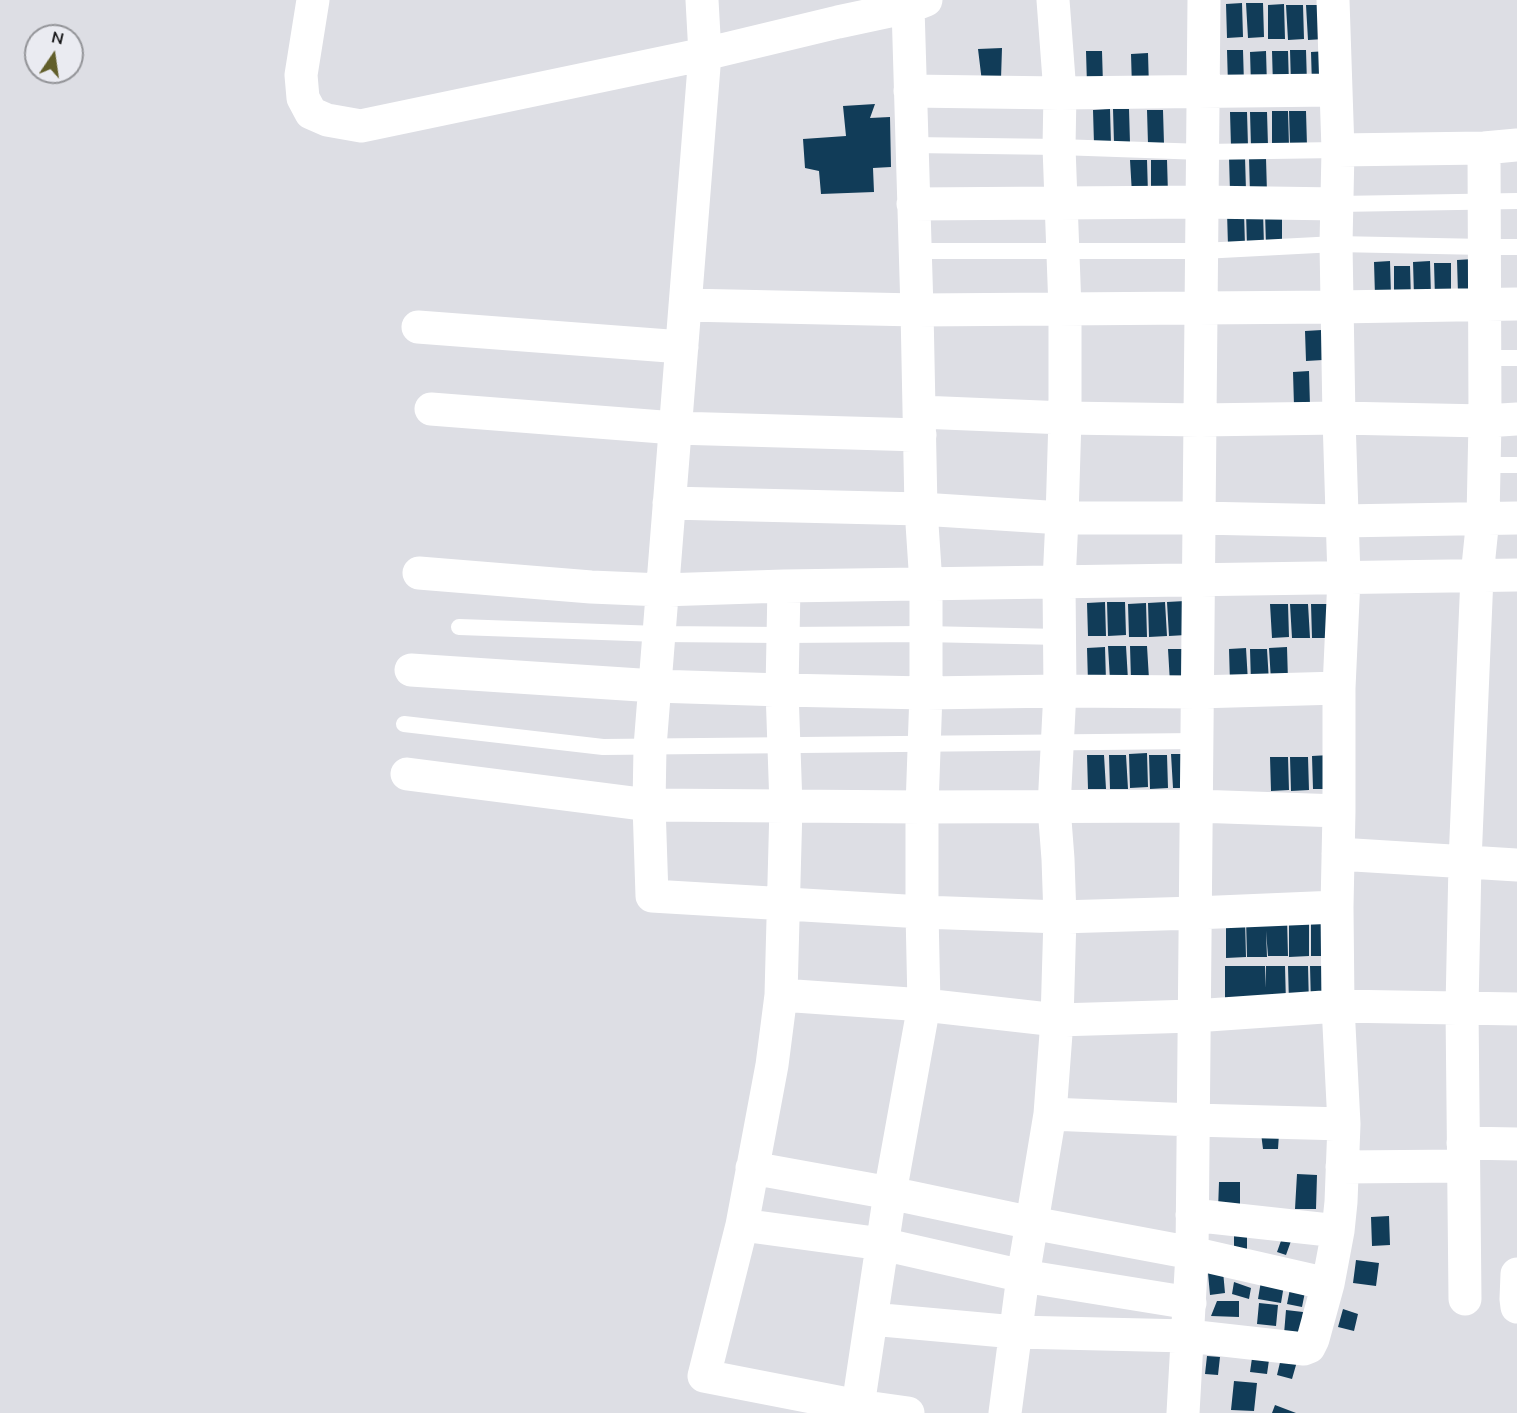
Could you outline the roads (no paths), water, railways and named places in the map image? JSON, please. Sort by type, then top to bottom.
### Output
[{"type":"street","points":[[313,0],[301,75],[303,98],[311,113],[327,120],[361,126],[705,54],[836,11],[917,3],[910,92],[921,509],[926,584],[926,693],[922,807],[924,1005],[890,1193],[858,1406]]},
{"type":"street","points":[[702,0],[705,54],[650,747],[652,896],[783,905],[1060,917],[1337,906]]},
{"type":"street","points":[[1005,1413],[1023,1276],[1050,1114],[1058,1020],[1060,917],[1054,807],[1060,692],[1059,582],[1065,418],[1065,309],[1059,147],[1060,93],[1053,0]]},
{"type":"street","points":[[1183,1413],[1192,1253],[1204,0]]},
{"type":"street","points":[[871,1319],[1015,1332],[1188,1336],[1304,1349],[1309,1347],[1313,1339],[1328,1284],[1338,1231],[1344,1124],[1338,1006],[1337,906],[1344,578],[1336,244],[1338,150],[1333,0]]},
{"type":"street","points":[[910,92],[1335,90]]},
{"type":"street","points":[[1338,150],[1484,148],[1517,145]]},
{"type":"street","points":[[1465,1299],[1462,1008],[1465,862],[1477,576],[1483,518],[1485,358],[1501,304],[1485,247],[1484,148]]},
{"type":"street","points":[[913,204],[1202,202],[1338,204]]},
{"type":"street","points":[[685,305],[917,310],[1337,308],[1501,304]]},
{"type":"street","points":[[418,327],[682,347]]},
{"type":"street","points":[[431,409],[675,428],[920,424],[1065,418],[1200,420],[1339,418],[1485,421],[1517,419]]},
{"type":"street","points":[[669,503],[921,509],[1062,518],[1341,521],[1517,518]]},
{"type":"street","points":[[419,573],[591,587],[663,590],[784,586],[1517,575]]},
{"type":"street","points":[[784,586],[782,690],[786,806],[781,995],[772,1065],[742,1224],[704,1376],[858,1406],[908,1413]]},
{"type":"street","points":[[411,670],[655,686],[926,693],[1197,692],[1340,688]]},
{"type":"street","points":[[407,774],[649,805],[1196,806],[1339,811]]},
{"type":"street","points":[[1338,854],[1517,866]]},
{"type":"street","points":[[781,995],[924,1005],[1058,1020],[1194,1016],[1338,1006],[1517,1009]]},
{"type":"street","points":[[1050,1114],[1344,1124]]},
{"type":"street","points":[[1342,1167],[1463,1154],[1517,1144]]},
{"type":"street","points":[[752,1168],[1192,1253],[1328,1284]]},
{"type":"street","points":[[1192,1215],[1338,1231]]},
{"type":"street","points":[[742,1224],[882,1244],[1023,1276],[1190,1303]]},
{"type":"street","points":[[1517,1275],[1517,1306]]},
{"type":"lane","points":[[912,145],[1203,152],[1338,150]]},
{"type":"lane","points":[[1338,204],[1517,201]]},
{"type":"lane","points":[[915,250],[1202,251],[1336,244],[1517,247]]},
{"type":"lane","points":[[1485,358],[1517,358]]},
{"type":"lane","points":[[1484,465],[1517,465]]},
{"type":"lane","points":[[459,627],[659,634],[926,634],[1059,637]]},
{"type":"lane","points":[[404,724],[603,747],[1197,741]]}]
